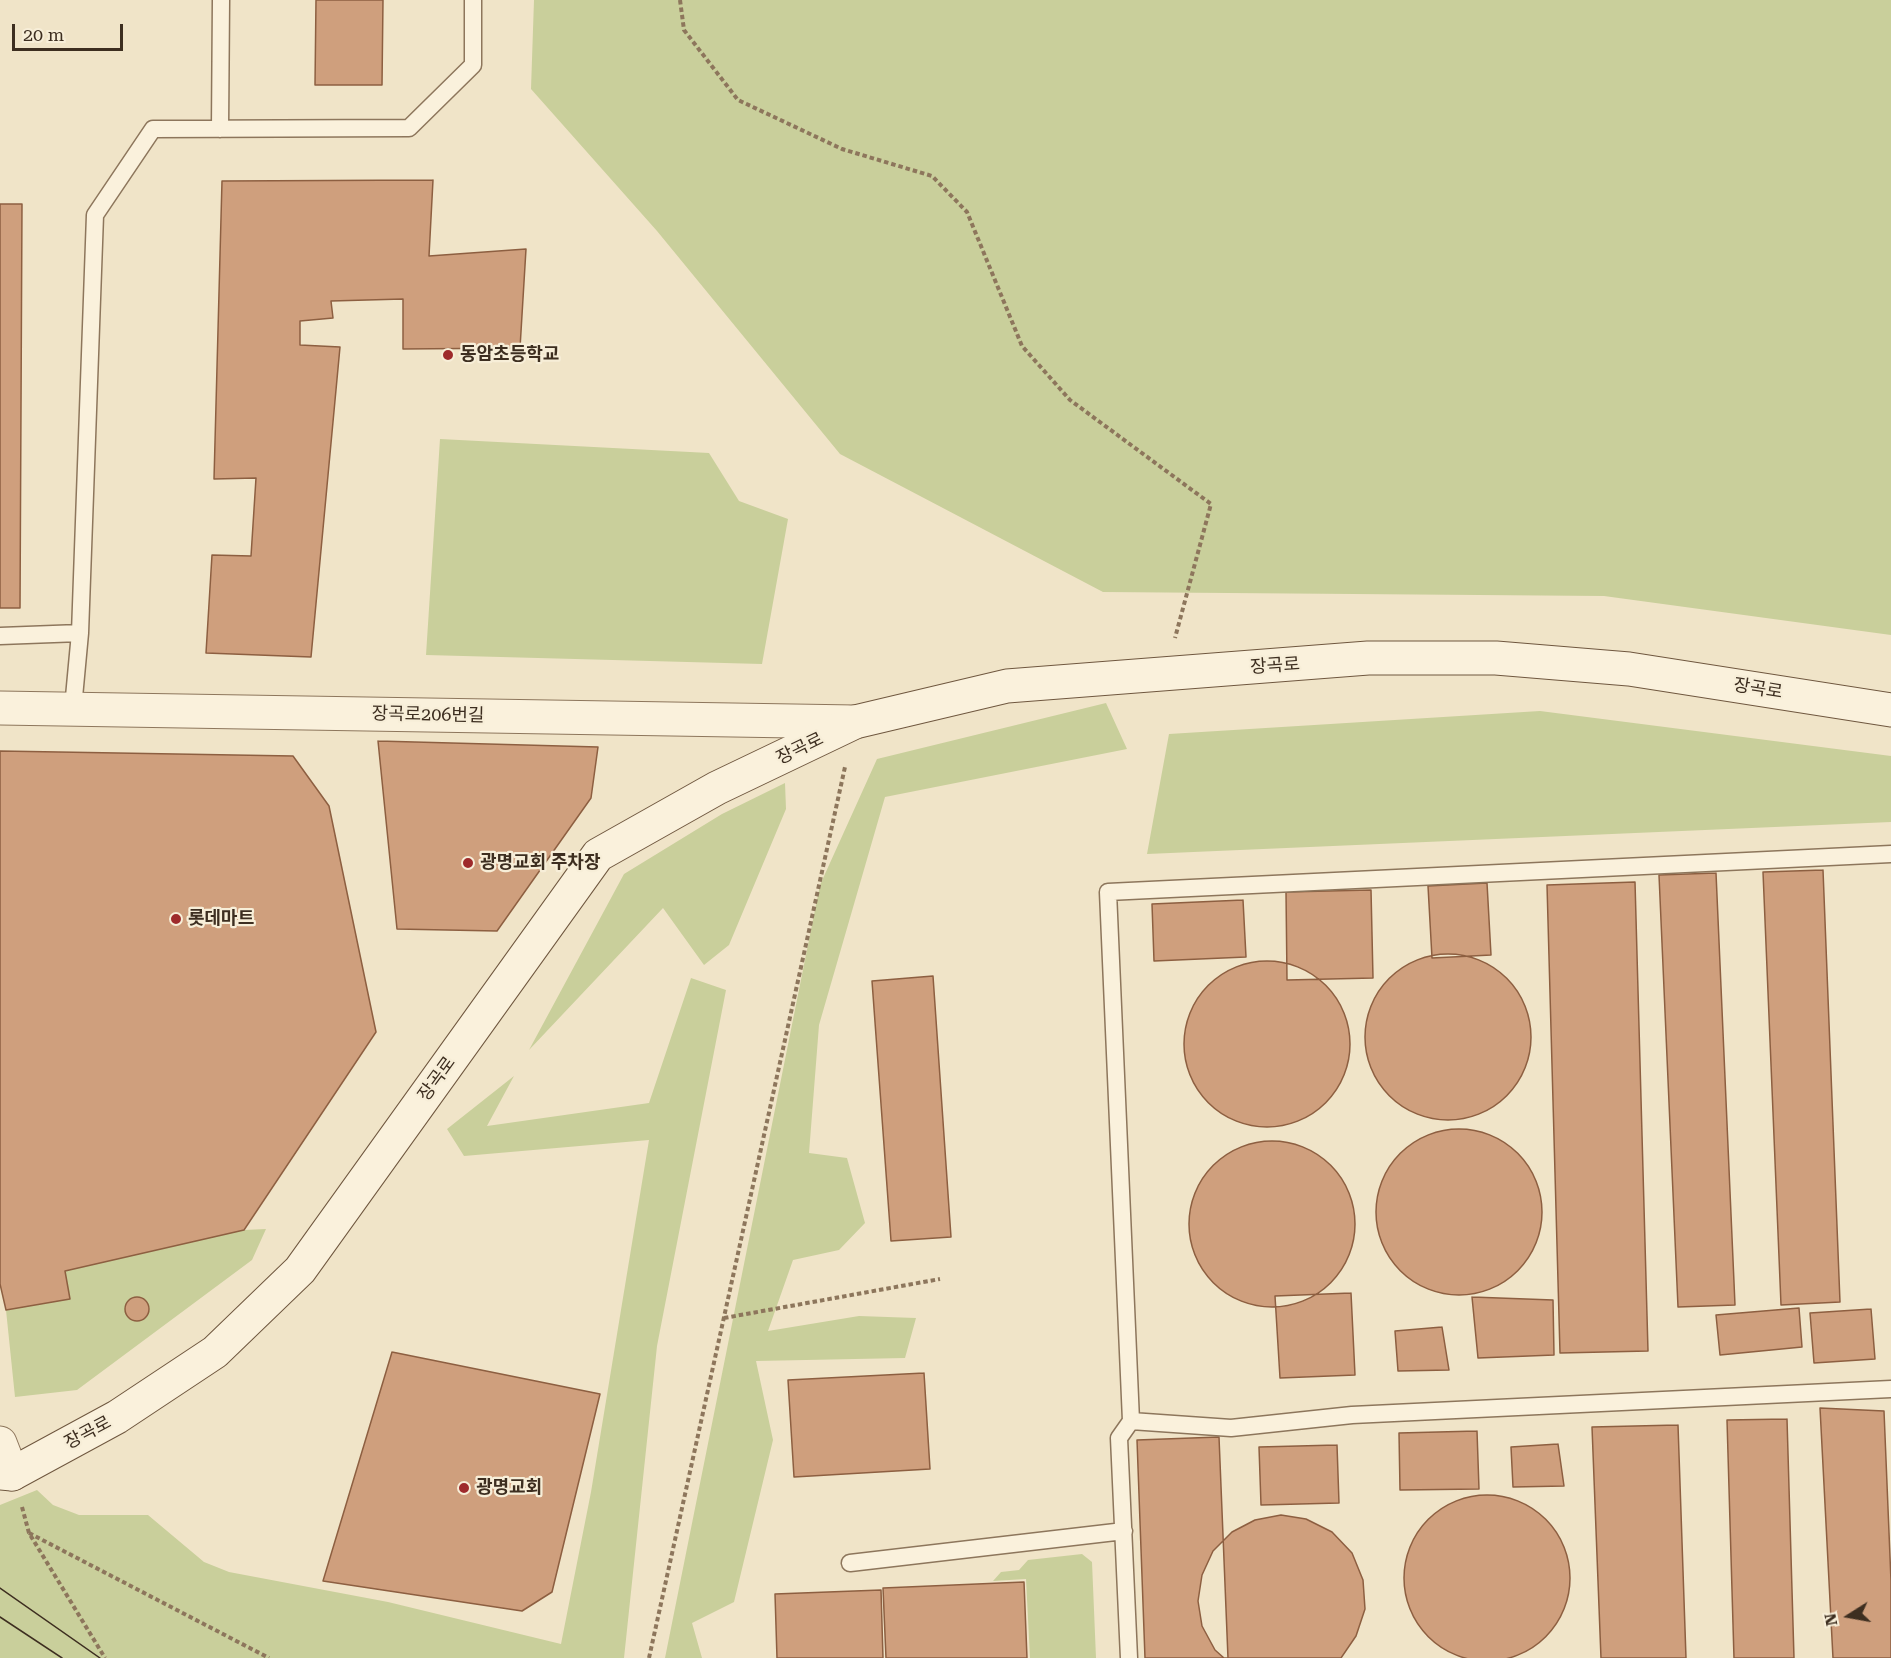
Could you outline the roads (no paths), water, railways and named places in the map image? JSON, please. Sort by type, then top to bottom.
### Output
[{"type":"street","name":"장곡로","points":[[6,1473],[117,1417],[215,1352],[300,1270],[598,855],[717,788],[855,722],[1007,686],[1368,658],[1496,658],[1629,669],[1891,710]]},
{"type":"street","name":"장곡로206번길","points":[[0,708],[855,722]]},
{"type":"street","points":[[0,1443],[6,1473]]},
{"type":"lane","points":[[220,129],[221,0]]},
{"type":"lane","points":[[73,708],[80,633],[95,215],[153,129],[409,128],[473,65],[473,0]]},
{"type":"lane","points":[[0,636],[80,633]]},
{"type":"lane","points":[[1129,1658],[1119,1438],[1131,1421],[1108,892],[1891,854]]},
{"type":"lane","points":[[1131,1421],[1231,1428],[1352,1415],[1891,1389]]},
{"type":"lane","points":[[850,1563],[1124,1531]]},
{"type":"tram line","points":[[0,1588],[100,1658]]},
{"type":"tram line","points":[[0,1617],[62,1658]]},
{"type":"place","name":"동암초등학교","points":[[448,355]]},
{"type":"place","name":"광명교회 주차장","points":[[468,863]]},
{"type":"place","name":"롯데마트","points":[[176,919]]},
{"type":"place","name":"광명교회","points":[[464,1488]]}]
